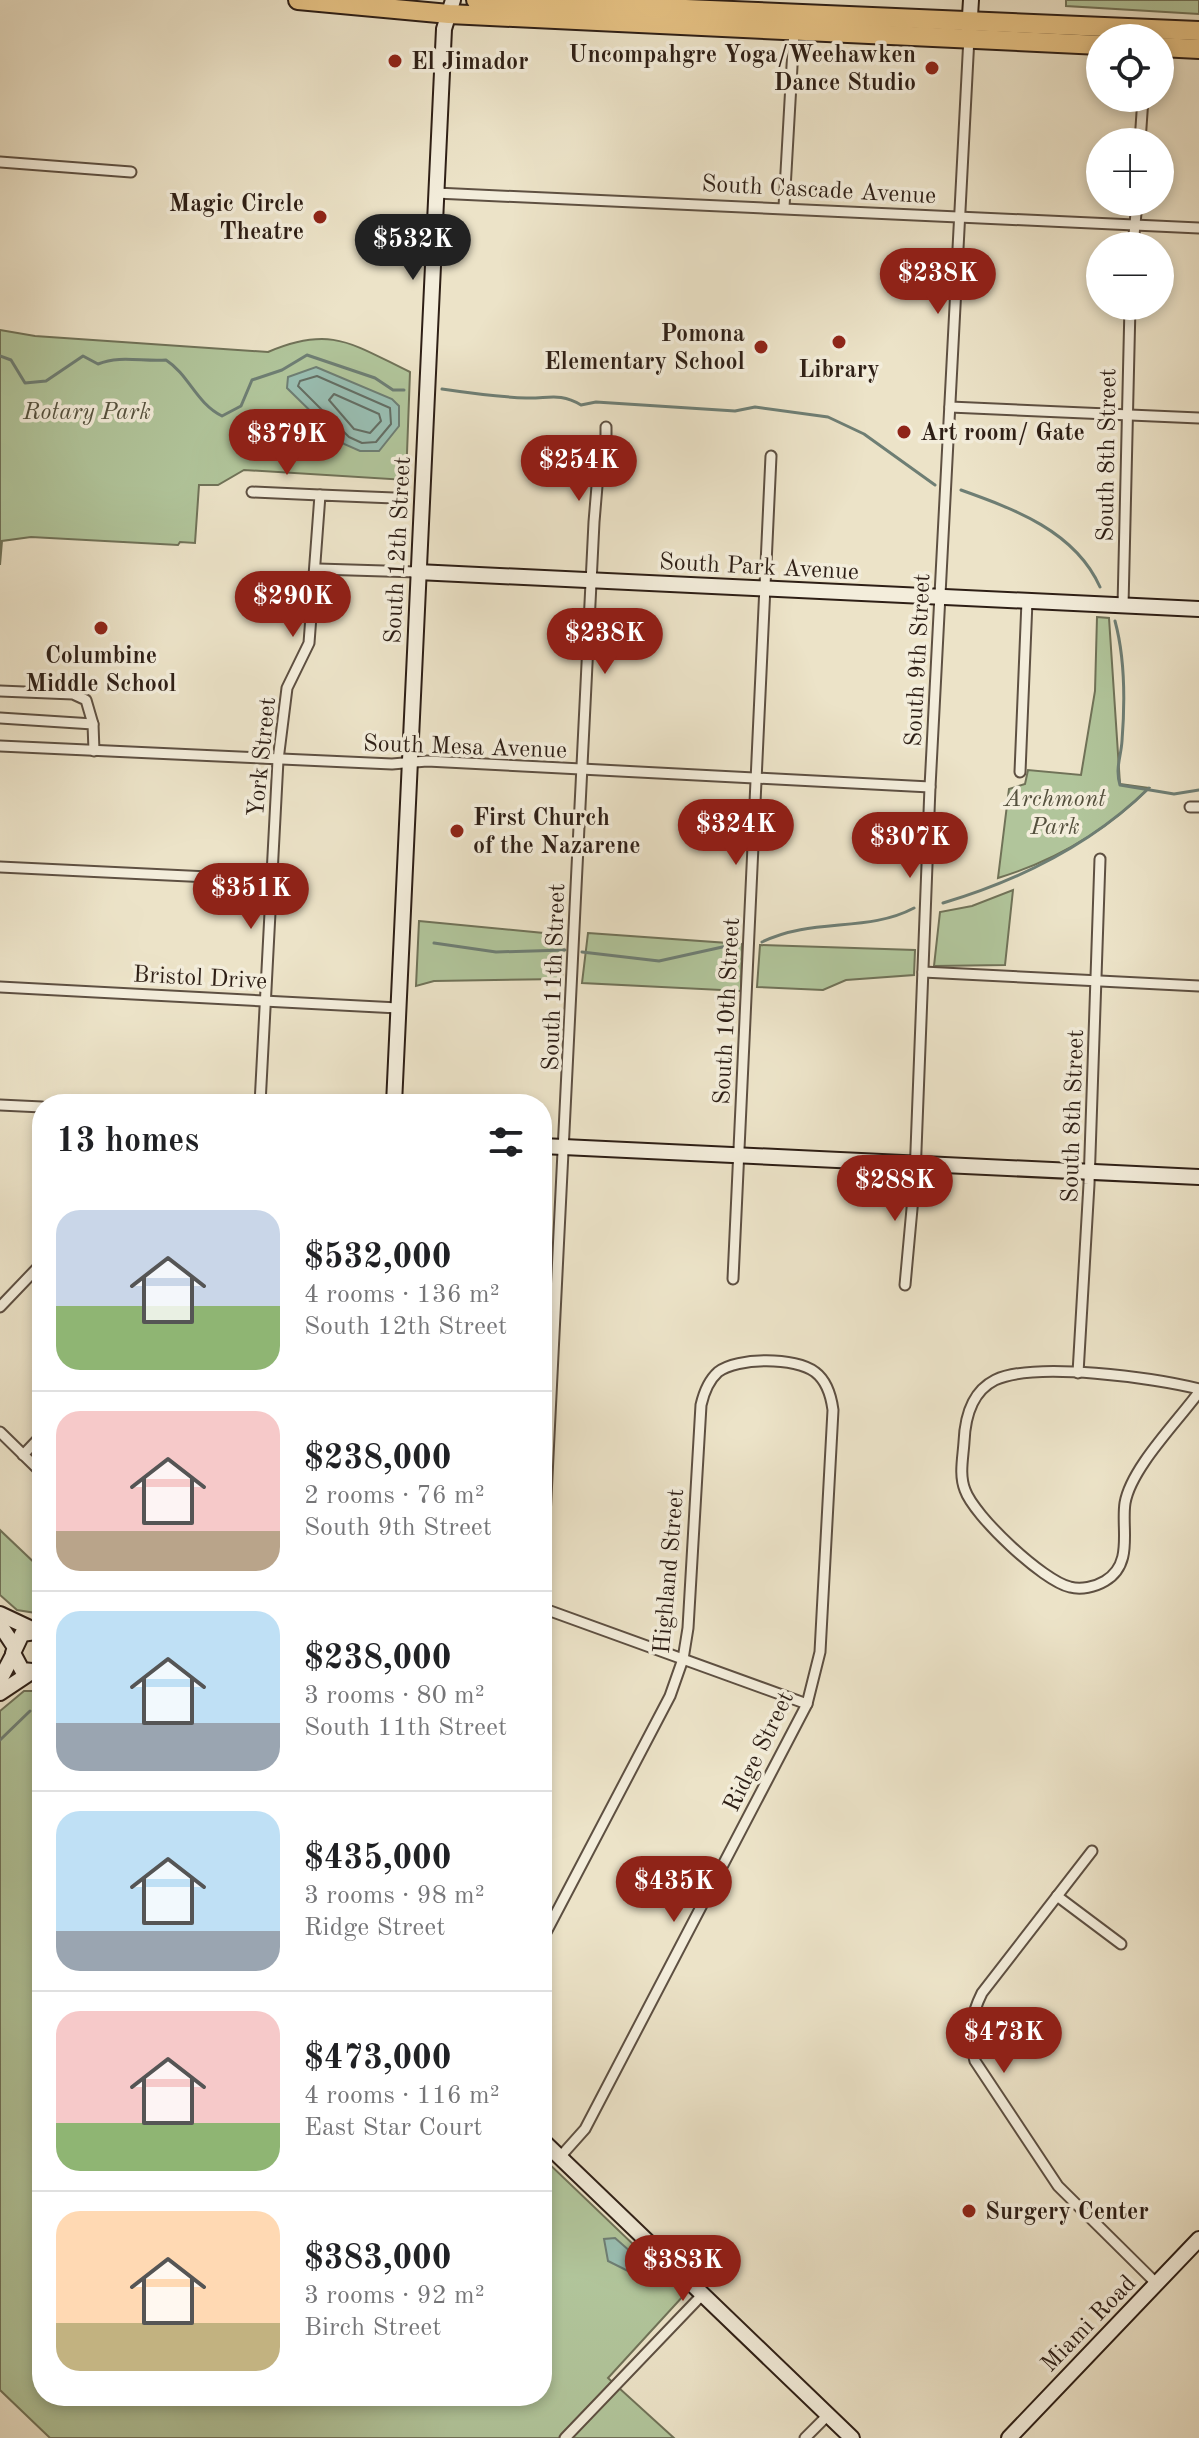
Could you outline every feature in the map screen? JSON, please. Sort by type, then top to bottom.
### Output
[{"type":"highway","points":[[298,0],[451,7],[795,14]]},
{"type":"highway","points":[[476,0],[622,3],[795,14],[970,29],[1086,43]]},
{"type":"highway","points":[[970,29],[1086,32]]},
{"type":"highway","points":[[1174,32],[1199,31]]},
{"type":"highway","points":[[1174,48],[1199,49]]},
{"type":"street","points":[[970,29],[971,0]]},
{"type":"street","name":"South 12th Street","points":[[394,1094],[444,29],[451,7]]},
{"type":"street","points":[[784,207],[795,14]]},
{"type":"street","name":"South 9th Street","points":[[905,1285],[915,1164],[930,787],[970,29]]},
{"type":"street","points":[[0,162],[131,172]]},
{"type":"street","name":"South Cascade Avenue","points":[[436,193],[1199,228]]},
{"type":"street","points":[[1134,232],[1135,216]]},
{"type":"street","name":"South 8th Street","points":[[1123,606],[1129,320]]},
{"type":"street","points":[[950,407],[1199,418]]},
{"type":"street","name":"South 11th Street","points":[[552,1391],[598,479],[606,427]]},
{"type":"street","name":"South 10th Street","points":[[733,1279],[771,456]]},
{"type":"street","points":[[252,492],[394,498]]},
{"type":"street","name":"York Street","points":[[260,1094],[278,760],[287,688],[309,643],[318,569],[320,495]]},
{"type":"street","name":"South Park Avenue","points":[[318,569],[1199,609]]},
{"type":"street","points":[[1020,772],[1027,601]]},
{"type":"street","points":[[0,691],[73,694],[86,700],[93,724],[94,751]]},
{"type":"street","points":[[0,718],[93,724]]},
{"type":"street","name":"South Mesa Avenue","points":[[0,746],[278,760],[582,769],[930,787]]},
{"type":"street","name":"South 8th Street","points":[[1078,1373],[1090,1172],[1100,859]]},
{"type":"street","points":[[0,867],[270,880]]},
{"type":"street","points":[[923,972],[1199,986]]},
{"type":"street","name":"Bristol Drive","points":[[0,987],[398,1008]]},
{"type":"street","points":[[0,1105],[32,1107]]},
{"type":"street","points":[[552,1147],[1199,1177]]},
{"type":"street","points":[[0,1307],[32,1273]]},
{"type":"street","name":"Highland Street","points":[[552,1921],[670,1696],[683,1659],[688,1628],[701,1405],[706,1388],[725,1367],[766,1361]]},
{"type":"street","name":"Ridge Street","points":[[560,2157],[585,2129],[807,1704],[820,1652],[832,1398],[825,1383],[811,1369],[766,1361]]},
{"type":"street","points":[[1017,1373],[1078,1373],[1163,1380],[1199,1391],[1132,1484],[1125,1503],[1125,1547],[1120,1564],[1108,1579],[1091,1587],[1072,1588],[1051,1580],[975,1509],[961,1478],[965,1421],[974,1398],[993,1381],[1017,1373]]},
{"type":"street","points":[[0,1432],[32,1464]]},
{"type":"street","points":[[23,1455],[32,1446]]},
{"type":"street","points":[[552,1612],[807,1704]]},
{"type":"street","points":[[0,1614],[32,1627]]},
{"type":"street","points":[[0,1625],[14,1650],[19,1667],[32,1672]]},
{"type":"street","points":[[0,1680],[22,1634],[32,1632]]},
{"type":"street","points":[[0,1693],[32,1677]]},
{"type":"street","points":[[1092,1851],[982,1993],[973,2010],[971,2045],[975,2061],[1058,2186],[1156,2283]]},
{"type":"street","points":[[1057,1896],[1121,1944]]},
{"type":"street","points":[[552,2149],[852,2438]]},
{"type":"street","name":"Miami Road","points":[[1009,2438],[1199,2239]]},
{"type":"street","points":[[565,2438],[702,2295]]},
{"type":"street","points":[[805,2438],[828,2415]]},
{"type":"green space","points":[[1066,0],[1199,0],[1199,14],[1066,6]]},
{"type":"green space","name":"Rotary Park","points":[[0,330],[35,336],[268,352],[309,340],[341,341],[356,346],[410,372],[406,480],[244,470],[218,485],[199,485],[195,543],[180,542],[178,545],[31,537],[2,541],[0,565]]},
{"type":"green space","name":"Archmont Park","points":[[1097,617],[1109,618],[1120,784],[1149,788],[1116,818],[1080,842],[1020,871],[998,878],[1009,789],[1025,784],[1028,770],[1081,775],[1095,691]]},
{"type":"green space","points":[[1013,890],[1005,965],[934,966],[940,912],[972,906]]},
{"type":"green space","points":[[419,921],[564,935],[562,979],[434,981],[416,986]]},
{"type":"green space","points":[[588,933],[742,944],[741,991],[582,983]]},
{"type":"green space","points":[[760,945],[915,950],[914,975],[846,980],[823,990],[757,987]]},
{"type":"green space","points":[[0,1530],[32,1560],[32,1612],[17,1610],[0,1595]]},
{"type":"green space","points":[[24,1691],[32,1691],[32,2406],[552,2406],[552,2167],[685,2294],[608,2378],[674,2438],[50,2438],[0,2390],[0,1711]]},
{"type":"water","points":[[316,367],[392,399],[399,406],[399,426],[379,451],[360,451],[344,444],[287,388],[288,377]]},
{"type":"water","points":[[615,2238],[647,2266],[644,2275],[636,2275],[608,2261],[604,2239]]},
{"type":"waterway","points":[[0,356],[11,360],[25,383],[46,381],[83,356],[98,364],[123,359],[166,360],[206,404],[222,416],[241,406],[252,380],[282,370],[307,355],[375,378],[393,390],[404,390]]},
{"type":"waterway","points":[[442,389],[484,395],[560,397],[581,405],[596,402],[735,411],[755,407],[828,417],[864,434],[935,485]]},
{"type":"waterway","points":[[961,490],[1022,514],[1059,537],[1089,568],[1100,587]]},
{"type":"waterway","points":[[1115,621],[1123,681],[1123,726],[1118,768],[1120,785],[1174,794],[1199,790]]},
{"type":"waterway","points":[[943,903],[1000,883],[1054,858],[1104,826],[1149,788]]},
{"type":"waterway","points":[[762,942],[801,930],[896,916],[914,908]]},
{"type":"waterway","points":[[434,943],[496,952],[565,950]]},
{"type":"waterway","points":[[582,952],[659,961],[736,944]]},
{"type":"waterway","points":[[0,1740],[30,1711]]},
{"type":"place","name":"El Jimador","points":[[395,61]]},
{"type":"place","name":"Uncompahgre Yoga/Weehawken Dance Studio","points":[[932,68]]},
{"type":"place","name":"Magic Circle Theatre","points":[[320,217]]},
{"type":"place","name":"Library","points":[[839,342]]},
{"type":"place","name":"Pomona Elementary School","points":[[761,347]]},
{"type":"place","name":"Art room/ Gate","points":[[904,432]]},
{"type":"place","name":"Columbine Middle School","points":[[101,628]]},
{"type":"place","name":"First Church of the Nazarene","points":[[457,831]]},
{"type":"place","name":"Surgery Center","points":[[969,2211]]}]
